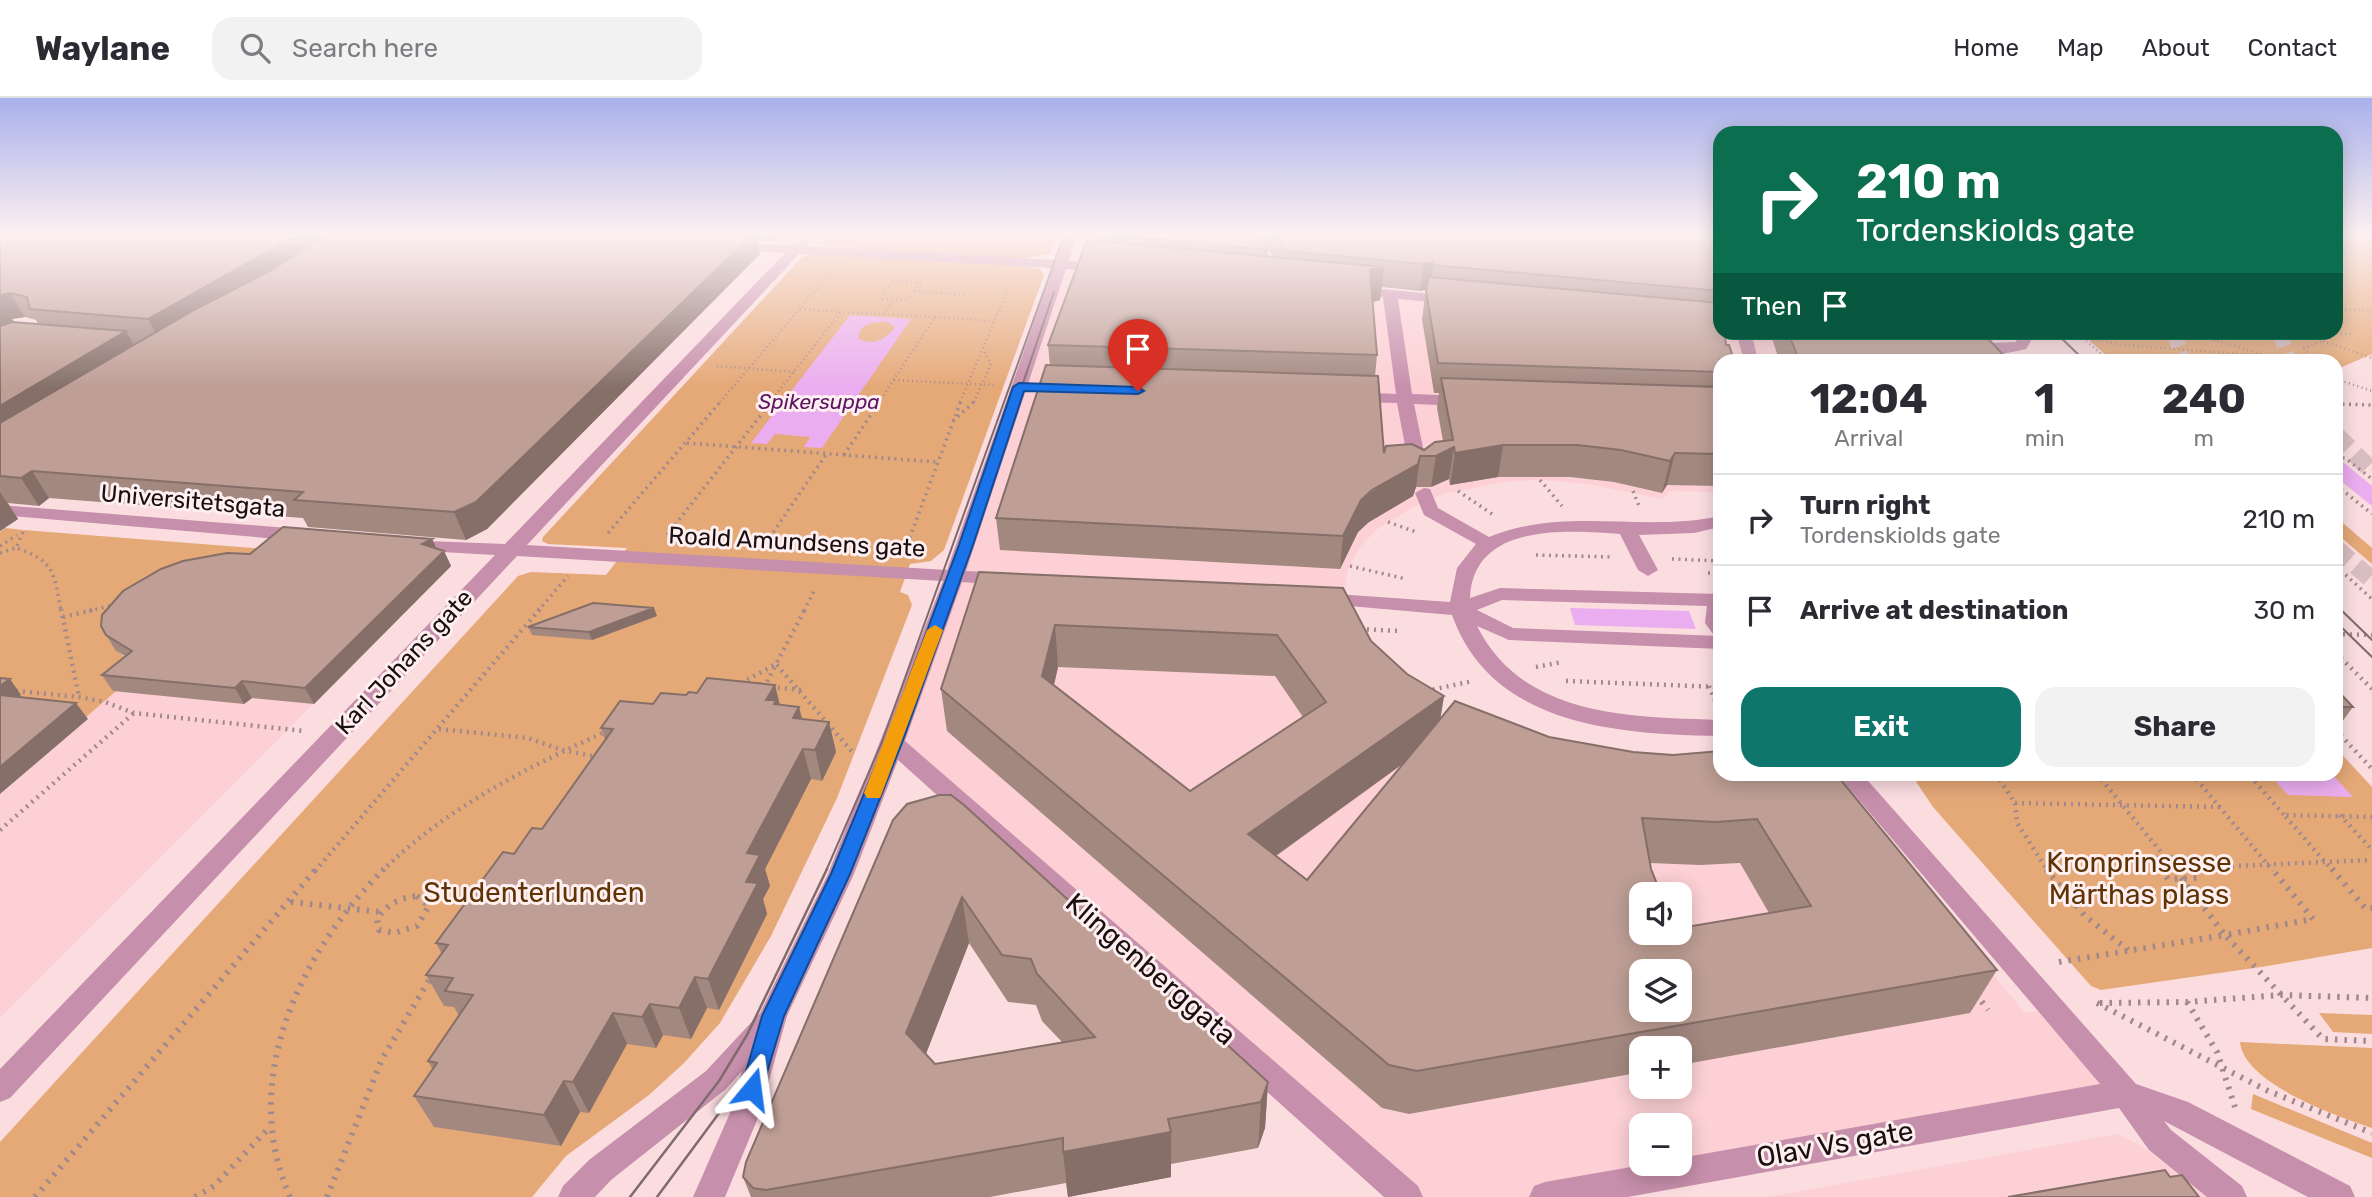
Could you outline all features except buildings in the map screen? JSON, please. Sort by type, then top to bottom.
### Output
[{"type":"street","name":"Karl Johans gate","points":[[0,1089],[761,286]]},
{"type":"street","points":[[709,1197],[745,1113],[773,1016],[841,874],[893,743],[1027,387],[1056,286]]},
{"type":"street","points":[[1339,289],[1474,302]]},
{"type":"street","points":[[1390,294],[1404,399],[1419,474]]},
{"type":"street","points":[[1994,354],[2024,344],[2025,340]]},
{"type":"street","points":[[1950,347],[1986,354]]},
{"type":"street","points":[[1343,397],[1480,402]]},
{"type":"street","points":[[1424,493],[1430,511],[1489,544]]},
{"type":"street","name":"Universitetsgata","points":[[0,510],[318,537]]},
{"type":"street","points":[[1713,522],[1687,528],[1545,529],[1489,544],[1476,553],[1464,571],[1460,609],[1478,648],[1497,675],[1527,694],[1599,719],[1642,725],[1713,727]]},
{"type":"street","points":[[1626,527],[1648,570]]},
{"type":"street","points":[[388,543],[508,552]]},
{"type":"street","name":"Roald Amundsens gate","points":[[508,552],[1028,580]]},
{"type":"street","points":[[1460,609],[1500,594],[1713,601]]},
{"type":"street","points":[[1301,598],[1460,609],[1509,634],[1713,642]]},
{"type":"street","name":"Klingenberggata","points":[[893,743],[1407,1197]]},
{"type":"street","points":[[1855,781],[2126,1093],[2160,1140],[2231,1197]]},
{"type":"street","points":[[574,1197],[600,1170],[716,1080],[773,1016]]},
{"type":"street","points":[[2126,1093],[2202,1125],[2339,1197]]},
{"type":"street","name":"Olav Vs gate","points":[[1545,1197],[2126,1093]]},
{"type":"path","points":[[605,537],[819,286]]},
{"type":"path","points":[[888,286],[880,299],[907,300],[918,286]]},
{"type":"path","points":[[904,552],[952,422],[1009,286]]},
{"type":"path","points":[[914,292],[966,295]]},
{"type":"path","points":[[884,314],[894,300]]},
{"type":"path","points":[[800,309],[994,321]]},
{"type":"path","points":[[2343,310],[2372,310]]},
{"type":"path","points":[[663,540],[841,312]]},
{"type":"path","points":[[844,455],[934,317]]},
{"type":"path","points":[[2343,334],[2351,334]]},
{"type":"path","points":[[2084,340],[2101,354]]},
{"type":"path","points":[[2096,340],[2124,345],[2241,354]]},
{"type":"path","points":[[2215,340],[2260,354]]},
{"type":"path","points":[[2308,354],[2304,348],[2323,341],[2372,358]]},
{"type":"path","points":[[952,422],[974,407],[984,384],[991,364],[983,349]]},
{"type":"path","points":[[715,366],[796,372]]},
{"type":"path","points":[[893,380],[995,385]]},
{"type":"path","points":[[2343,381],[2372,391]]},
{"type":"path","points":[[2343,404],[2372,405]]},
{"type":"path","points":[[687,443],[937,462]]},
{"type":"path","points":[[764,547],[827,453]]},
{"type":"path","points":[[2343,458],[2372,479]]},
{"type":"path","points":[[2343,491],[2372,514]]},
{"type":"path","points":[[0,546],[24,530],[16,548]]},
{"type":"path","points":[[0,553],[16,548],[40,556],[53,570],[79,697]]},
{"type":"path","points":[[2343,572],[2372,599]]},
{"type":"path","points":[[1708,573],[1713,573]]},
{"type":"path","points":[[35,1197],[570,574]]},
{"type":"path","points":[[760,695],[816,587]]},
{"type":"path","points":[[63,617],[122,604]]},
{"type":"path","points":[[2343,634],[2372,635]]},
{"type":"path","points":[[2343,660],[2372,689]]},
{"type":"path","points":[[776,664],[739,684],[801,690]]},
{"type":"path","points":[[776,664],[854,754]]},
{"type":"path","points":[[13,691],[79,697],[105,702],[134,713],[305,731]]},
{"type":"path","points":[[0,830],[134,713]]},
{"type":"path","points":[[290,1197],[267,1130],[277,1050],[291,1002],[315,956],[346,910],[379,871],[420,835],[492,787],[562,750],[621,725]]},
{"type":"path","points":[[439,729],[528,738],[562,750],[598,757]]},
{"type":"path","points":[[2343,738],[2372,769]]},
{"type":"path","points":[[592,766],[606,746]]},
{"type":"path","points":[[2001,781],[2015,803],[2017,823],[2029,845],[2063,892],[2084,915],[2129,950]]},
{"type":"path","points":[[2102,781],[2166,858]]},
{"type":"path","points":[[2059,962],[2313,919],[2198,781]]},
{"type":"path","points":[[2255,781],[2366,909],[2372,908]]},
{"type":"path","points":[[2015,803],[2221,807]]},
{"type":"path","points":[[2284,815],[2372,817]]},
{"type":"path","points":[[2340,815],[2372,856]]},
{"type":"path","points":[[2190,868],[2372,856]]},
{"type":"path","points":[[2181,857],[2190,868],[2197,878],[2168,879],[2152,858],[2181,857]]},
{"type":"path","points":[[2181,878],[2225,935],[2323,1039],[2372,1041]]},
{"type":"path","points":[[290,902],[381,912],[393,902],[409,896],[423,898],[429,906],[419,924],[393,934],[385,933],[376,925],[381,912]]},
{"type":"path","points":[[327,1197],[382,1059],[412,1003],[434,972]]},
{"type":"path","points":[[1973,991],[1988,1010]]},
{"type":"path","points":[[2372,998],[2281,995],[2187,1002],[2096,1003],[2228,1071],[2324,1116],[2372,1133]]},
{"type":"path","points":[[2187,1002],[2210,1034],[2228,1071],[2237,1115]]},
{"type":"path","points":[[195,1197],[214,1186],[267,1130]]},
{"type":"shaded area","points":[[1053,286],[1345,286],[1713,331],[1713,340],[1845,340],[1950,354],[1713,354],[1713,492],[1669,491],[1664,499],[1588,484],[1540,480],[1503,482],[1443,494],[1411,508],[1376,530],[1359,548],[1348,569],[1342,601],[1411,709],[1558,775],[1713,776],[1713,781],[1835,781],[2025,1013],[2053,1009],[2126,1093],[1692,1171],[1692,1113],[1629,1113],[1629,1176],[1663,1176],[1546,1197],[1407,1197],[893,743]]},
{"type":"shaded area","points":[[0,528],[451,566],[0,1018]]},
{"type":"shaded area","points":[[2117,1134],[2142,1146],[2207,1197],[1768,1197]]},
{"type":"green space","name":"Studenterlunden","points":[[775,286],[1040,286],[944,550],[931,561],[910,564],[900,592],[908,595],[912,605],[837,798],[771,936],[720,1023],[684,1063],[649,1095],[566,1156],[532,1197],[0,1197],[0,1142],[518,576],[531,572],[606,575],[627,548],[548,544],[542,541]]},
{"type":"green space","points":[[2343,286],[2372,286],[2372,354],[2343,367],[2343,354],[2105,354],[2089,340],[2343,340]]},
{"type":"green space","points":[[2343,523],[2372,548],[2372,564],[2343,539]]},
{"type":"green space","points":[[5,528],[280,550],[116,651],[127,658],[123,685],[85,718],[0,693],[0,532]]},
{"type":"green space","name":"Kronprinsesse Märthas plass","points":[[2343,756],[2372,787],[2372,948],[2101,990],[2091,986],[1933,807],[1916,781],[2343,781]]},
{"type":"green space","points":[[2319,1013],[2372,1015],[2372,1034],[2333,1032]]},
{"type":"green space","points":[[2240,1042],[2372,1048],[2372,1128],[2316,1107],[2274,1085],[2245,1057]]},
{"type":"green space","points":[[2253,1094],[2372,1143],[2372,1158],[2251,1109]]},
{"type":"water","name":"Spikersuppa","points":[[850,315],[911,319],[822,448],[804,447],[810,437],[775,434],[767,444],[751,443]],"holes":[[[888,322],[895,327],[888,335],[874,342],[858,338],[862,329],[873,323]]]},
{"type":"water","points":[[2343,462],[2372,486],[2372,506],[2343,483]]},
{"type":"water","points":[[1570,608],[1689,611],[1696,629],[1575,625]]},
{"type":"water","points":[[2275,781],[2338,781],[2353,797],[2288,795]]},
{"type":"tunnel","points":[[2177,340],[2181,354]]},
{"type":"tunnel","points":[[2282,340],[2286,354]]},
{"type":"tunnel","points":[[2343,442],[2372,471]]},
{"type":"tunnel","points":[[2343,554],[2372,580]]},
{"type":"tram line","points":[[826,871],[882,742],[1046,286]]},
{"type":"tram line","points":[[848,871],[924,674],[1054,292]]},
{"type":"tram line","points":[[2063,340],[2078,354]]},
{"type":"tram line","points":[[2343,612],[2372,640]]},
{"type":"tram line","points":[[2343,629],[2372,657]]},
{"type":"tram line","points":[[630,1197],[719,1081],[747,1035],[827,869]]},
{"type":"tram line","points":[[657,1197],[742,1082],[790,995],[849,869]]},
{"type":"slow traffic","points":[[873,793],[935,630]]},
{"type":"route","points":[[752,1089],[773,1016],[841,874],[893,743],[966,545],[1019,387],[1138,391]]}]
